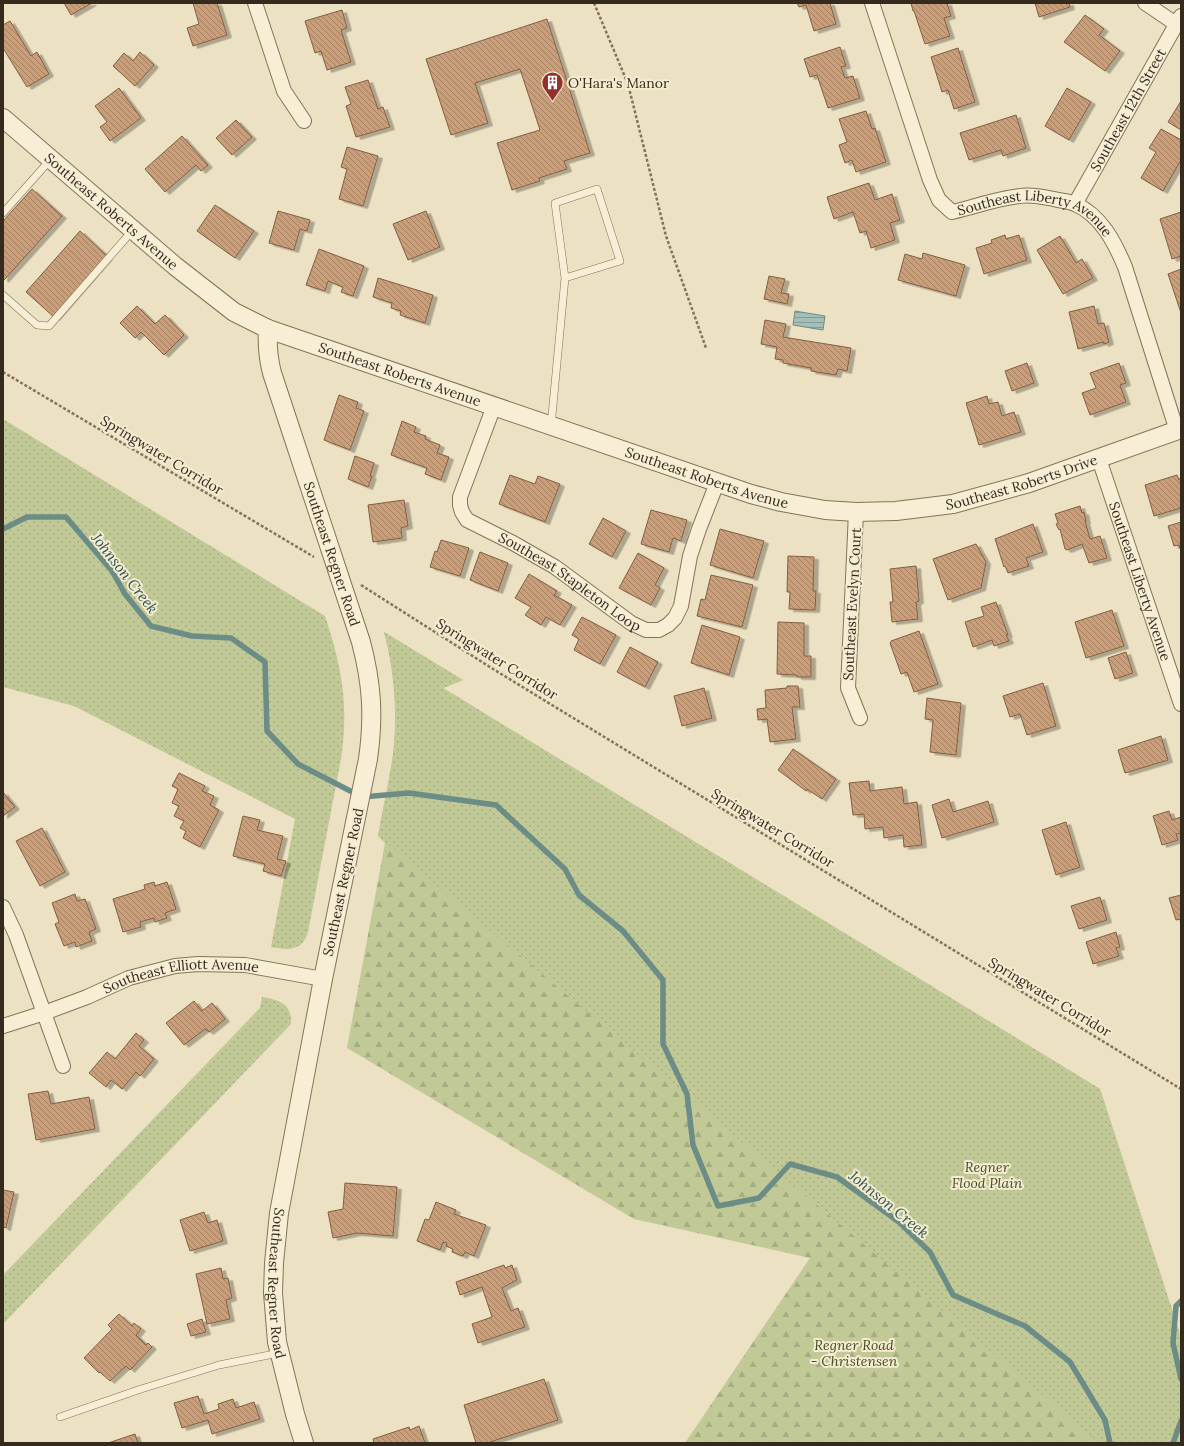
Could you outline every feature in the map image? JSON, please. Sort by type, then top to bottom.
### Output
[{"type":"street","points":[[256,3],[284,91],[304,121]]},
{"type":"street","name":"Southeast Liberty Avenue","points":[[872,3],[930,180],[939,200],[952,212],[1022,195],[1047,198],[1075,204],[1092,215],[1105,228],[1125,267],[1179,430]]},
{"type":"street","points":[[1144,3],[1178,20]]},
{"type":"street","name":"Southeast 12th Street","points":[[1075,204],[1178,20]]},
{"type":"street","name":"Southeast Roberts Avenue","points":[[3,118],[175,266],[234,312],[268,329],[717,483],[780,502],[810,508],[856,512]]},
{"type":"street","name":"Southeast Regner Road","points":[[268,329],[268,358],[272,373],[338,571],[368,668],[372,712],[372,735],[368,759],[357,820],[323,979],[279,1212],[274,1263],[274,1320],[280,1353],[295,1414],[304,1443]]},
{"type":"street","name":"Southeast Stapleton Loop","points":[[494,406],[460,497],[462,512],[467,520],[555,567],[631,623],[646,630],[659,630],[668,625],[675,618],[681,606],[690,556],[717,483]]},
{"type":"street","name":"Southeast Roberts Drive","points":[[856,512],[896,511],[953,504],[1029,483],[1179,430]]},
{"type":"street","name":"Southeast Liberty Avenue","points":[[1099,459],[1181,704]]},
{"type":"street","name":"Southeast Evelyn Court","points":[[856,512],[848,688],[860,718]]},
{"type":"street","points":[[3,907],[16,935],[63,1066]]},
{"type":"street","name":"Southeast Elliott Avenue","points":[[3,1026],[87,997],[129,978],[175,966],[222,963],[245,965],[323,979]]},
{"type":"lane","points":[[3,214],[51,159]]},
{"type":"lane","points":[[551,426],[566,278],[555,203],[597,189],[620,261],[566,278]]},
{"type":"lane","points":[[3,295],[37,325],[49,326],[134,230]]},
{"type":"lane","points":[[60,1417],[141,1389],[219,1365],[280,1353]]},
{"type":"path","points":[[594,3],[628,84],[666,236],[706,348]]},
{"type":"path","name":"Springwater Corridor","points":[[3,372],[310,555]]},
{"type":"path","name":"Springwater Corridor","points":[[357,582],[494,669],[1181,1088]]},
{"type":"green space","points":[[3,419],[325,616],[340,670],[344,704],[343,740],[341,759],[308,932],[305,939],[298,946],[289,949],[271,947],[295,819],[74,706],[3,687]]},
{"type":"green space","name":"Regner Flood Plain","points":[[384,632],[463,680],[443,688],[1100,1089],[1181,1337],[1181,1443],[685,1443],[810,1258],[634,1219],[347,1048],[385,843],[378,836],[394,748],[396,719],[393,675]]},
{"type":"green space","name":"Regner Flood Plain","points":[[384,632],[463,680],[443,688],[1100,1089],[1181,1337],[1181,1443],[1100,1443],[378,836],[391,768],[395,731],[394,688]]},
{"type":"green space","points":[[262,997],[279,1001],[287,1007],[291,1017],[291,1024],[3,1324],[3,1275],[260,1008]]},
{"type":"water","points":[[795,311],[825,316],[823,330],[793,325]]},
{"type":"building","points":[[64,3],[92,3],[71,15]]},
{"type":"building","points":[[193,3],[217,3],[227,35],[193,46],[187,28],[199,24]]},
{"type":"building","points":[[797,3],[830,3],[836,24],[814,31],[806,5],[799,7]]},
{"type":"building","points":[[911,3],[947,3],[951,16],[944,18],[950,36],[925,44]]},
{"type":"building","points":[[1035,3],[1069,3],[1070,7],[1039,17]]},
{"type":"building","points":[[342,10],[347,28],[341,30],[351,62],[327,70],[321,51],[315,53],[305,21]]},
{"type":"building","points":[[1085,15],[1104,29],[1099,35],[1120,51],[1105,71],[1064,42]]},
{"type":"building","name":"O'Hara's Manor","points":[[547,19],[590,153],[564,161],[567,169],[539,178],[540,181],[512,190],[497,143],[540,130],[520,69],[475,83],[488,123],[451,135],[426,59]]},
{"type":"building","points":[[10,21],[31,56],[37,52],[49,74],[27,87],[3,48],[3,25]]},
{"type":"building","points":[[840,47],[846,66],[841,67],[845,78],[853,76],[860,98],[828,108],[817,75],[810,77],[804,59]]},
{"type":"building","points":[[958,48],[975,102],[954,109],[948,90],[942,92],[931,57]]},
{"type":"building","points":[[140,52],[154,65],[135,86],[113,66],[124,53],[133,61]]},
{"type":"building","points":[[368,80],[378,109],[383,107],[390,127],[356,137],[346,106],[351,104],[345,87]]},
{"type":"building","points":[[119,88],[141,118],[110,141],[100,127],[107,122],[95,106]]},
{"type":"building","points":[[1067,88],[1091,102],[1069,140],[1045,126]]},
{"type":"building","points":[[1181,101],[1181,130],[1168,122]]},
{"type":"building","points":[[866,111],[872,129],[875,128],[886,162],[856,172],[852,160],[845,163],[839,145],[847,142],[839,119]]},
{"type":"building","points":[[1016,115],[1026,148],[1003,156],[1001,150],[969,160],[960,133]]},
{"type":"building","points":[[236,120],[252,137],[232,155],[216,138]]},
{"type":"building","points":[[1161,129],[1181,140],[1181,160],[1163,191],[1141,178],[1156,152],[1149,148]]},
{"type":"building","points":[[182,136],[208,165],[201,171],[196,165],[165,192],[145,169]]},
{"type":"building","points":[[347,147],[378,156],[363,206],[339,199],[347,169],[341,167]]},
{"type":"building","points":[[869,183],[875,200],[892,194],[900,220],[890,223],[895,240],[871,248],[866,231],[860,233],[853,212],[834,219],[827,197]]},
{"type":"building","points":[[32,189],[62,216],[4,280],[3,221]]},
{"type":"building","points":[[215,205],[254,231],[235,258],[197,231]]},
{"type":"building","points":[[278,211],[310,220],[307,231],[300,229],[294,250],[269,243]]},
{"type":"building","points":[[426,211],[440,247],[408,260],[393,224]]},
{"type":"building","points":[[1181,212],[1181,256],[1172,259],[1160,219]]},
{"type":"building","points":[[80,231],[108,257],[55,318],[26,292]]},
{"type":"building","points":[[1005,235],[1006,239],[1019,235],[1027,260],[984,274],[976,248],[992,243],[991,240]]},
{"type":"building","points":[[1060,236],[1076,263],[1082,259],[1093,278],[1063,294],[1037,250]]},
{"type":"building","points":[[319,249],[364,266],[353,296],[341,292],[343,287],[328,281],[325,291],[306,285]]},
{"type":"building","points":[[923,253],[965,265],[956,296],[898,280],[905,254],[922,259]]},
{"type":"building","points":[[1181,269],[1181,313],[1168,274]]},
{"type":"building","points":[[769,276],[785,279],[781,293],[789,294],[787,304],[764,299]]},
{"type":"building","points":[[378,278],[433,295],[425,323],[400,315],[401,311],[391,308],[392,303],[373,297]]},
{"type":"building","points":[[137,306],[155,324],[165,315],[184,335],[164,355],[141,332],[135,338],[120,323]]},
{"type":"building","points":[[1094,306],[1098,324],[1104,323],[1109,342],[1104,344],[1103,342],[1078,349],[1069,312]]},
{"type":"building","points":[[765,320],[786,324],[783,337],[851,348],[847,371],[838,369],[836,375],[811,371],[811,368],[783,363],[783,360],[775,359],[777,347],[761,344]]},
{"type":"building","points":[[1027,363],[1034,383],[1012,391],[1005,371]]},
{"type":"building","points":[[1119,363],[1126,383],[1120,385],[1126,402],[1090,415],[1082,393],[1096,388],[1090,373]]},
{"type":"building","points":[[339,395],[358,402],[356,408],[364,411],[350,450],[324,440]]},
{"type":"building","points":[[987,396],[989,404],[998,402],[1002,416],[1014,412],[1021,432],[979,445],[966,403]]},
{"type":"building","points":[[402,421],[416,427],[414,432],[426,436],[425,439],[440,445],[437,453],[449,457],[441,480],[425,474],[427,468],[391,455]]},
{"type":"building","points":[[355,456],[374,463],[370,476],[372,476],[368,487],[348,479]]},
{"type":"building","points":[[510,475],[535,484],[538,476],[560,484],[545,522],[499,504]]},
{"type":"building","points":[[1177,475],[1179,480],[1181,479],[1181,508],[1154,516],[1145,485]]},
{"type":"building","points":[[404,500],[408,526],[401,528],[402,538],[373,542],[368,505]]},
{"type":"building","points":[[1080,506],[1082,513],[1084,512],[1090,539],[1100,536],[1107,558],[1089,563],[1082,544],[1067,550],[1065,549],[1060,529],[1059,530],[1056,524],[1058,523],[1055,514]]},
{"type":"building","points":[[651,510],[687,520],[681,541],[673,538],[669,552],[641,544]]},
{"type":"building","points":[[603,518],[626,531],[612,557],[589,544]]},
{"type":"building","points":[[1181,522],[1181,551],[1179,545],[1174,546],[1168,526]]},
{"type":"building","points":[[1033,524],[1043,552],[1026,558],[1029,566],[1008,573],[1005,566],[1004,567],[995,539]]},
{"type":"building","points":[[720,529],[764,541],[753,578],[710,565]]},
{"type":"building","points":[[441,540],[469,548],[460,576],[430,567],[435,551],[437,552]]},
{"type":"building","points":[[976,544],[986,562],[981,588],[948,600],[933,559]]},
{"type":"building","points":[[480,552],[508,563],[498,591],[470,580]]},
{"type":"building","points":[[638,553],[664,568],[655,585],[660,588],[651,605],[619,588]]},
{"type":"building","points":[[788,556],[814,557],[813,591],[816,591],[815,610],[789,609],[790,592],[787,592]]},
{"type":"building","points":[[916,566],[919,601],[916,602],[918,619],[892,622],[890,602],[893,602],[890,569]]},
{"type":"building","points":[[529,574],[557,591],[554,595],[572,605],[560,625],[546,617],[541,625],[525,615],[531,607],[515,598]]},
{"type":"building","points":[[711,575],[753,585],[742,627],[697,616],[701,599],[705,600]]},
{"type":"building","points":[[996,602],[1009,641],[994,646],[992,640],[973,647],[965,622],[984,616],[981,607]]},
{"type":"building","points":[[1112,610],[1124,646],[1086,658],[1075,622]]},
{"type":"building","points":[[582,617],[616,635],[600,664],[574,650],[579,639],[572,635]]},
{"type":"building","points":[[778,622],[804,623],[804,656],[811,656],[811,677],[797,677],[797,675],[777,674]]},
{"type":"building","points":[[702,625],[740,637],[729,675],[691,663]]},
{"type":"building","points":[[919,631],[938,684],[914,692],[907,672],[901,674],[890,643],[891,641]]},
{"type":"building","points":[[630,647],[658,662],[645,687],[617,672]]},
{"type":"building","points":[[1126,652],[1133,673],[1115,679],[1108,658]]},
{"type":"building","points":[[1043,683],[1056,726],[1027,735],[1020,714],[1010,717],[1003,696]]},
{"type":"building","points":[[787,686],[798,686],[800,707],[792,707],[796,739],[770,742],[767,719],[758,720],[757,709],[766,708],[765,690],[787,688]]},
{"type":"building","points":[[704,688],[712,718],[682,726],[674,696]]},
{"type":"building","points":[[927,698],[961,703],[956,755],[930,752],[933,720],[925,719]]},
{"type":"building","points":[[1161,736],[1168,760],[1125,773],[1118,750]]},
{"type":"building","points":[[793,749],[836,779],[822,799],[807,789],[806,791],[778,770]]},
{"type":"building","points":[[179,773],[205,786],[202,791],[214,796],[210,805],[219,810],[200,847],[183,838],[186,831],[180,828],[184,821],[174,816],[179,806],[172,803],[178,789],[172,786]]},
{"type":"building","points":[[869,781],[870,791],[902,787],[904,804],[917,802],[922,845],[904,847],[903,835],[884,838],[883,827],[865,829],[864,814],[853,815],[849,783]]},
{"type":"building","points":[[3,792],[15,807],[3,816]]},
{"type":"building","points":[[949,799],[953,812],[988,801],[994,822],[942,838],[932,805]]},
{"type":"building","points":[[1169,811],[1172,820],[1181,817],[1181,833],[1176,834],[1178,840],[1162,845],[1153,816]]},
{"type":"building","points":[[243,816],[260,820],[257,830],[283,836],[277,859],[286,861],[281,876],[263,871],[265,864],[233,856]]},
{"type":"building","points":[[1066,822],[1080,867],[1056,875],[1042,830]]},
{"type":"building","points":[[42,828],[65,872],[40,886],[16,841]]},
{"type":"building","points":[[154,882],[155,886],[167,882],[176,909],[165,913],[167,918],[155,922],[154,918],[140,922],[141,927],[123,932],[113,899],[145,889],[144,885]]},
{"type":"building","points":[[75,894],[77,901],[85,899],[96,929],[89,932],[92,941],[76,947],[75,942],[64,946],[55,924],[59,922],[52,903]]},
{"type":"building","points":[[1181,895],[1181,919],[1176,920],[1169,898]]},
{"type":"building","points":[[1100,897],[1107,920],[1079,929],[1071,906]]},
{"type":"building","points":[[1116,932],[1120,947],[1116,948],[1119,956],[1093,964],[1086,942]]},
{"type":"building","points":[[194,1001],[202,1011],[212,1003],[225,1019],[209,1032],[205,1029],[184,1045],[166,1023]]},
{"type":"building","points":[[136,1033],[144,1040],[139,1046],[154,1059],[140,1076],[136,1072],[122,1089],[111,1080],[106,1087],[89,1073],[107,1052],[115,1059]]},
{"type":"building","points":[[48,1091],[51,1104],[89,1097],[95,1129],[36,1140],[28,1094]]},
{"type":"building","points":[[345,1183],[397,1187],[393,1236],[357,1233],[333,1238],[328,1212],[343,1209]]},
{"type":"building","points":[[3,1190],[14,1192],[6,1228],[3,1227]]},
{"type":"building","points":[[436,1202],[456,1210],[454,1214],[486,1225],[474,1256],[465,1252],[463,1256],[452,1252],[453,1249],[446,1246],[447,1243],[443,1242],[440,1250],[417,1241],[425,1219],[429,1220]]},
{"type":"building","points":[[204,1212],[208,1223],[217,1220],[223,1241],[190,1251],[180,1220]]},
{"type":"building","points":[[504,1265],[505,1268],[512,1265],[517,1280],[502,1288],[511,1311],[518,1308],[525,1327],[478,1343],[472,1324],[492,1317],[482,1287],[460,1295],[456,1282]]},
{"type":"building","points":[[221,1268],[223,1279],[228,1278],[232,1298],[226,1300],[230,1319],[207,1324],[196,1274]]},
{"type":"building","points":[[119,1314],[132,1326],[134,1323],[141,1329],[136,1335],[146,1345],[148,1343],[152,1347],[130,1370],[126,1366],[110,1381],[100,1372],[99,1373],[84,1358],[112,1329],[108,1325]]},
{"type":"building","points":[[202,1319],[206,1332],[191,1336],[187,1324]]},
{"type":"building","points":[[544,1379],[558,1420],[487,1443],[476,1443],[464,1405]]},
{"type":"building","points":[[198,1396],[204,1414],[219,1409],[218,1404],[233,1399],[236,1408],[254,1402],[260,1419],[212,1434],[208,1420],[182,1428],[174,1403]]},
{"type":"building","points":[[419,1426],[425,1443],[374,1443],[373,1439],[409,1427],[410,1430]]},
{"type":"building","points":[[135,1434],[138,1443],[108,1443]]},
{"type":"waterway","name":"Johnson Creek","points":[[3,529],[27,517],[66,517],[112,571],[125,594],[151,626],[192,636],[231,638],[265,662],[267,731],[298,764],[362,797],[409,793],[496,805],[565,869],[579,895],[623,931],[663,980],[663,1044],[687,1094],[693,1145],[718,1206],[759,1198],[790,1164],[837,1177],[899,1222],[930,1252],[953,1295],[1025,1326],[1070,1362],[1105,1420],[1110,1443]]},
{"type":"waterway","name":"Johnson Creek","points":[[1181,1301],[1176,1306],[1173,1343],[1181,1379]]},
{"type":"waterway","name":"Johnson Creek","points":[[1173,1443],[1181,1421]]},
{"type":"place","name":"O'Hara's Manor","points":[[553,102]]},
{"type":"park label","name":"Regner Road - Christensen","points":[[854,1354]]}]
